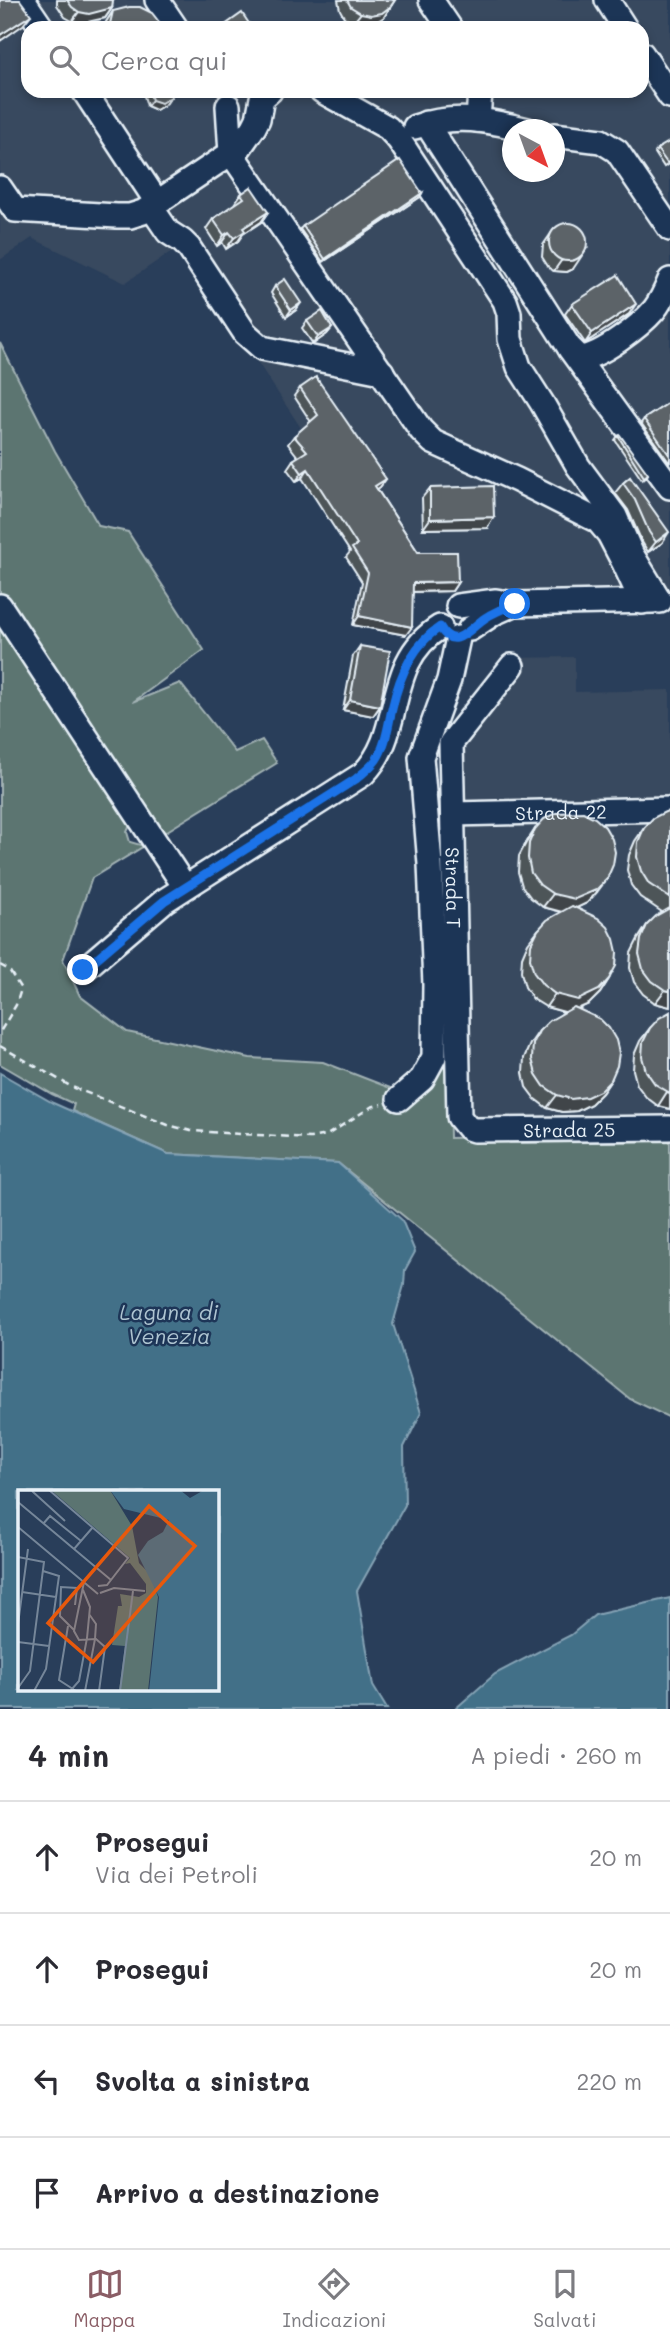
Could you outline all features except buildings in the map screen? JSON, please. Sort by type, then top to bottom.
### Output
[{"type":"street","points":[[23,0],[37,21]]},
{"type":"street","points":[[157,0],[171,21]]},
{"type":"street","points":[[431,0],[445,21]]},
{"type":"street","points":[[607,0],[620,21]]},
{"type":"street","points":[[649,64],[670,96]]},
{"type":"street","points":[[88,98],[154,204],[167,232],[189,248],[255,344],[262,348],[382,372]]},
{"type":"street","points":[[223,98],[231,153],[421,430],[433,442],[598,521],[624,563],[657,601]]},
{"type":"street","points":[[223,98],[244,112],[265,100]]},
{"type":"street","points":[[334,98],[395,134],[505,301],[509,313],[510,339],[519,367],[578,466],[620,524],[632,555],[657,601]]},
{"type":"street","points":[[478,120],[480,98]]},
{"type":"street","points":[[0,188],[15,210],[130,216],[143,212],[240,147],[258,119],[265,100]]},
{"type":"street","points":[[395,134],[426,123],[457,118],[502,125]]},
{"type":"street","points":[[426,123],[569,347],[670,487]]},
{"type":"street","points":[[565,136],[601,141],[617,151],[670,229]]},
{"type":"street","points":[[569,347],[580,358],[585,358],[614,342],[654,309],[670,280]]},
{"type":"street","points":[[83,970],[164,901],[356,779],[369,768],[384,743],[394,697],[411,657],[426,637],[456,631],[472,624],[470,614],[458,606],[496,601],[515,604],[657,601]]},
{"type":"street","points":[[456,631],[515,604]]},
{"type":"street","points":[[0,606],[185,887]]},
{"type":"street","points":[[399,1099],[422,1079],[434,1057],[430,864],[421,757],[449,680],[456,631]]},
{"type":"street","name":"Strada T","points":[[468,1128],[459,1117],[451,743],[512,666]]},
{"type":"street","name":"Strada 22","points":[[453,814],[670,809]]},
{"type":"street","name":"Strada 25","points":[[468,1128],[482,1131],[670,1128]]},
{"type":"path","points":[[0,965],[9,970],[21,989],[16,1005],[0,1032]]},
{"type":"path","points":[[0,1046],[72,1087],[191,1132],[310,1138],[327,1135],[371,1107],[399,1099]]},
{"type":"shaded area","points":[[0,0],[670,0],[670,587],[411,595],[185,252],[169,253],[125,283],[32,238],[0,260]]},
{"type":"shaded area","points":[[575,657],[575,692],[670,690],[670,1141],[510,1143],[503,1137],[450,1138],[440,739],[502,658]]},
{"type":"green space","points":[[0,343],[55,451],[99,526],[128,532],[204,650],[133,702],[180,683],[235,752],[262,740],[277,763],[159,836],[0,598]]},
{"type":"green space","points":[[0,614],[131,823],[127,832],[130,842],[144,846],[92,878],[63,960],[80,996],[127,1032],[250,1058],[323,1062],[416,1098],[448,1044],[450,1138],[504,1137],[510,1143],[670,1141],[670,1418],[630,1399],[338,1163],[168,1154],[72,1111],[74,1104],[0,1064]]},
{"type":"water","name":"Laguna di Venezia","points":[[0,1073],[53,1103],[168,1154],[338,1163],[402,1220],[415,1252],[405,1270],[404,1285],[393,1324],[421,1413],[404,1447],[405,1505],[357,1591],[373,1686],[387,1709],[0,1709]]},
{"type":"water","points":[[670,1598],[670,1709],[455,1709],[495,1674],[571,1635],[595,1615]]},
{"type":"route","points":[[83,970],[164,901],[356,779],[369,768],[384,743],[394,697],[403,673],[426,637],[440,627],[447,636],[458,638],[483,619],[515,604]]}]
